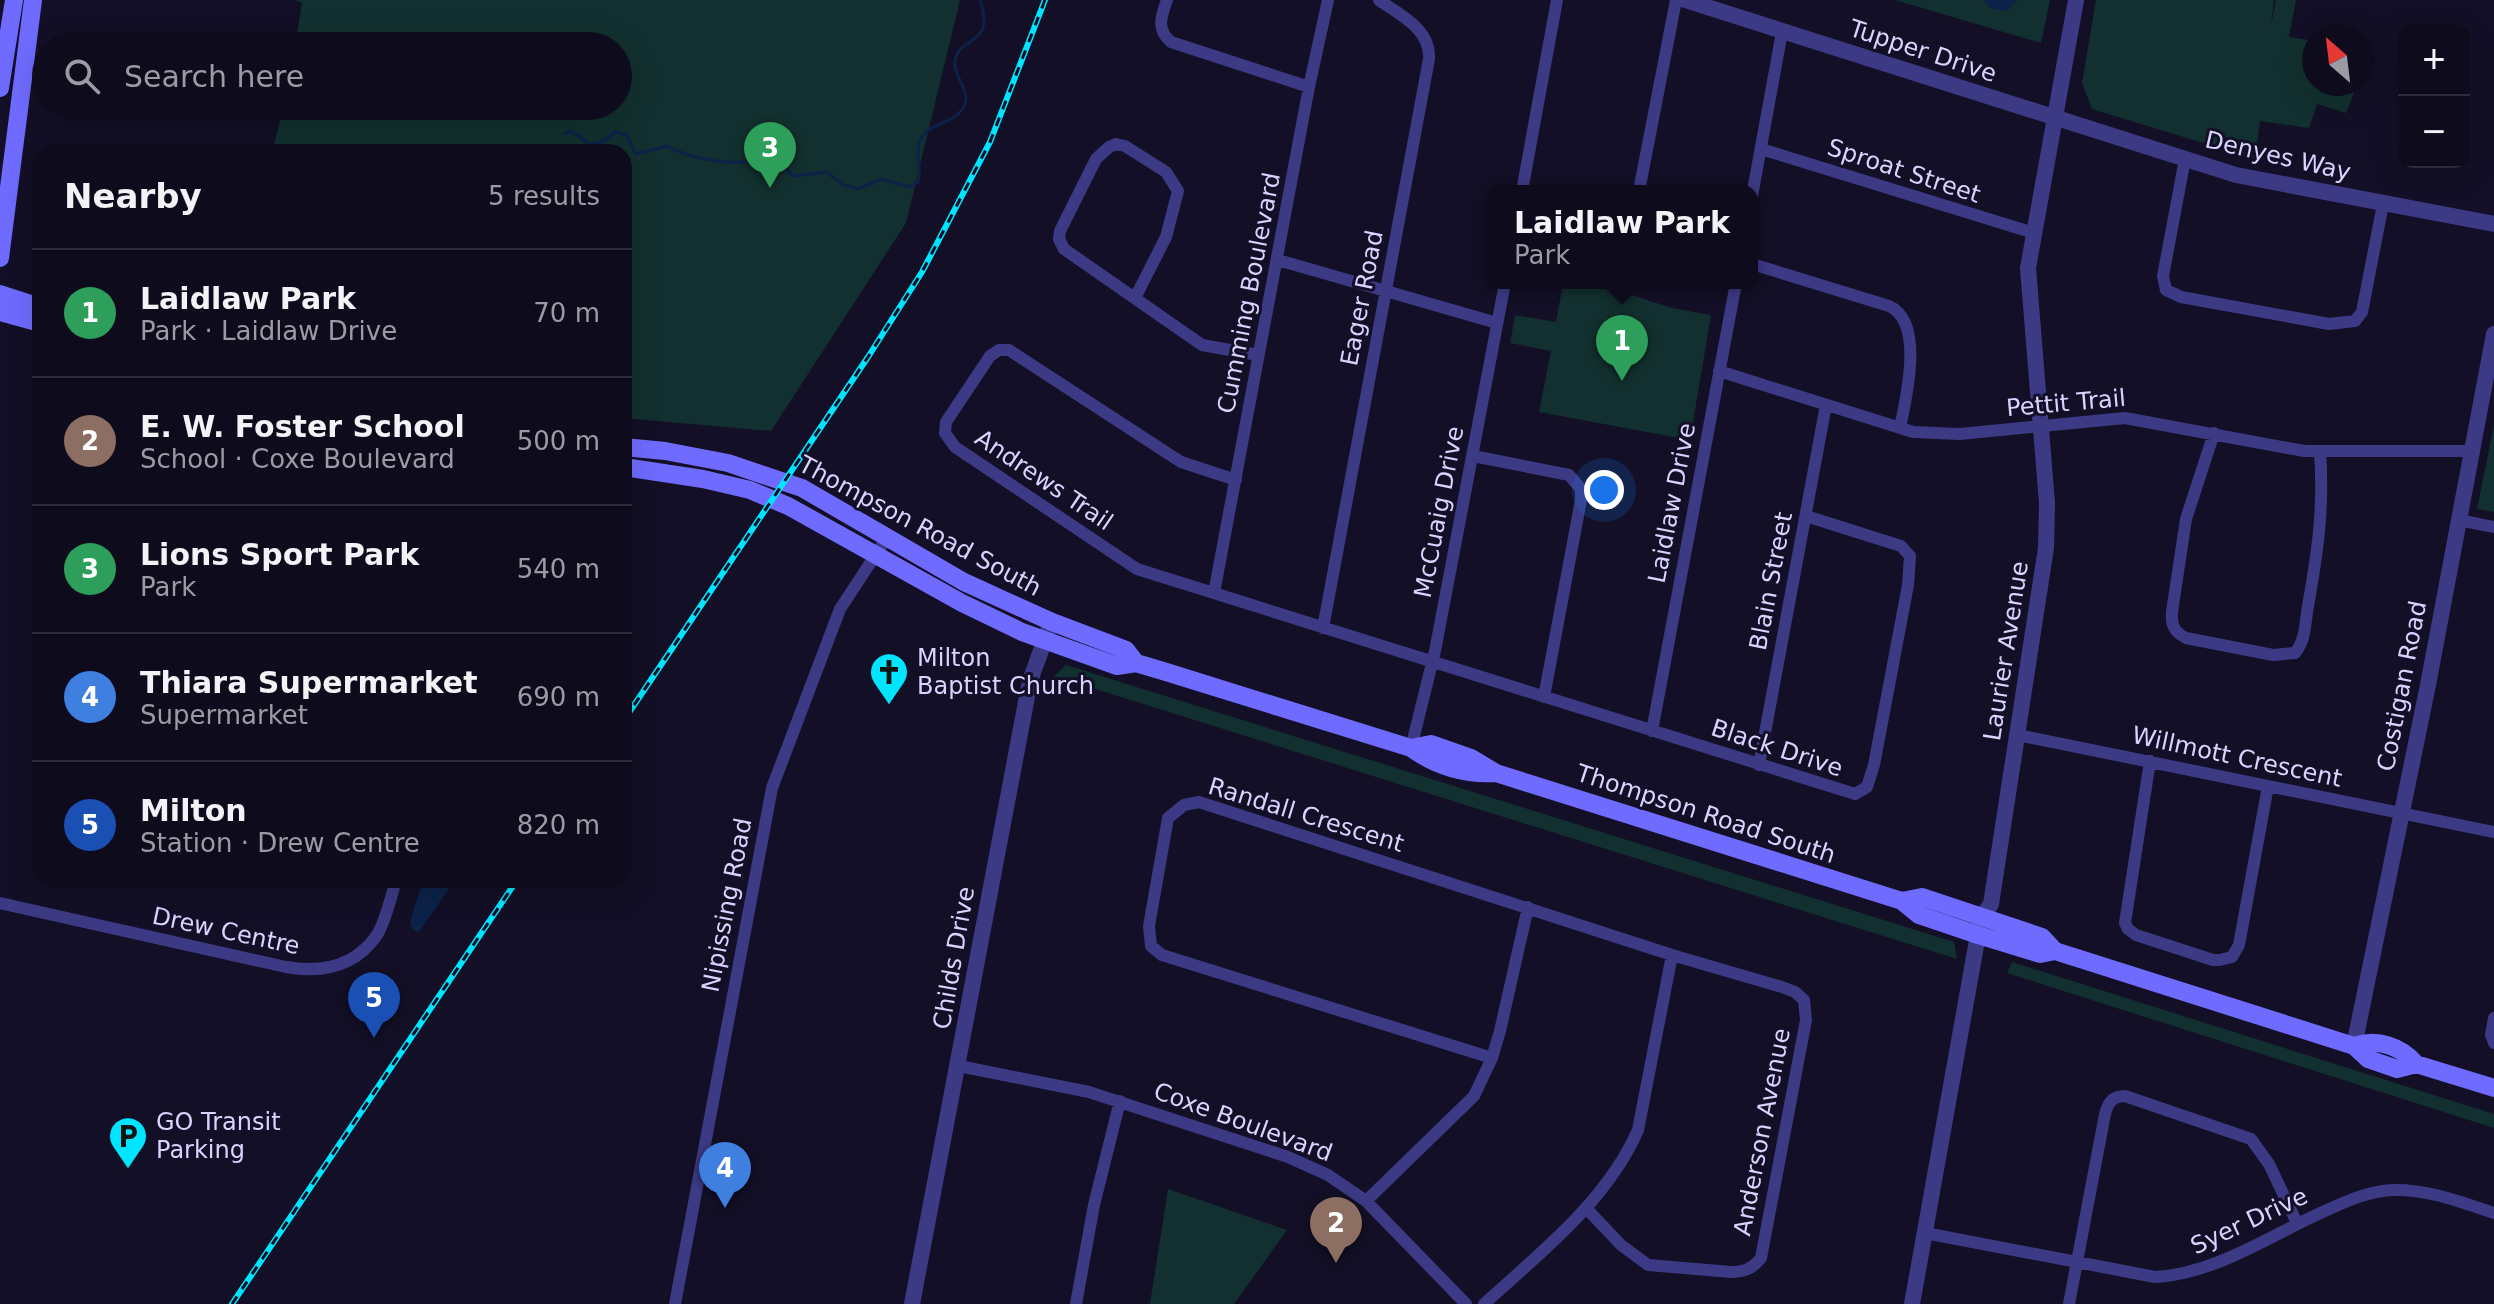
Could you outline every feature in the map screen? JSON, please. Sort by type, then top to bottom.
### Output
[{"type":"main road","points":[[0,88],[14,0]]},
{"type":"main road","points":[[0,258],[33,0]]},
{"type":"main road","points":[[0,294],[32,304]]},
{"type":"main road","points":[[0,312],[32,321]]},
{"type":"main road","name":"Thompson Road South","points":[[632,448],[665,451],[761,472],[802,488],[964,582],[1052,622],[1126,650],[1136,663]]},
{"type":"main road","name":"Thompson Road South","points":[[632,468],[750,490],[788,506],[962,603],[1044,641],[1117,666],[1136,663],[1411,748],[1431,744],[1471,758],[1496,773],[1902,901],[1919,915],[1979,927],[2040,954],[2055,951],[2354,1046],[2370,1041],[2405,1052],[2416,1064],[2494,1088]]},
{"type":"street","points":[[1167,0],[1159,23],[1164,36],[1171,42],[1309,87]]},
{"type":"street","name":"Cumming Boulevard","points":[[1214,593],[1328,0]]},
{"type":"street","name":"Eager Road","points":[[1323,628],[1418,125],[1430,46],[1418,28],[1379,0]]},
{"type":"street","points":[[1523,185],[1557,0]]},
{"type":"street","points":[[1640,185],[1676,0]]},
{"type":"street","name":"Tupper Drive","points":[[1685,0],[2055,118]]},
{"type":"street","name":"Laurier Avenue","points":[[1912,1304],[1979,927],[1991,904],[2046,548],[2047,503],[2028,268],[2076,0]]},
{"type":"street","points":[[1754,185],[1782,32]]},
{"type":"street","name":"Denyes Way","points":[[2055,118],[2236,175],[2494,224]]},
{"type":"street","points":[[1135,298],[1166,237],[1178,191],[1166,172],[1125,146],[1116,144],[1102,151],[1096,159],[1059,239],[1064,249],[1202,345],[1258,355]]},
{"type":"street","name":"Sproat Street","points":[[1761,149],[2034,233]]},
{"type":"street","points":[[2185,159],[2163,276],[2166,290],[2181,297],[2312,322],[2341,324],[2355,321],[2362,312],[2383,204]]},
{"type":"street","points":[[1278,260],[1497,323]]},
{"type":"street","points":[[1758,266],[1889,306],[1901,314],[1907,329],[1910,378],[1900,428]]},
{"type":"street","name":"McCuaig Drive","points":[[1411,748],[1432,663],[1504,289]]},
{"type":"street","name":"Laidlaw Drive","points":[[1652,731],[1735,289]]},
{"type":"street","name":"Costigan Road","points":[[2354,1046],[2494,334]]},
{"type":"street","name":"Andrews Trail","points":[[1236,480],[1181,462],[1009,350],[999,350],[990,356],[946,422],[945,433],[955,447],[1137,569],[1432,663]]},
{"type":"street","name":"Pettit Trail","points":[[1719,371],[1900,428],[1945,435],[2125,418],[2304,451],[2472,451]]},
{"type":"street","name":"Blain Street","points":[[1759,765],[1826,405]]},
{"type":"street","points":[[2214,433],[2186,519],[2172,612],[2173,627],[2186,638],[2273,655],[2295,653],[2303,639],[2319,548],[2322,507],[2320,451]]},
{"type":"street","points":[[1473,456],[1569,475],[1581,489],[1544,697]]},
{"type":"street","name":"Black Drive","points":[[1432,663],[1855,794],[1867,787],[1874,765],[1908,585],[1910,556],[1901,546],[1806,516]]},
{"type":"street","points":[[2459,520],[2494,527]]},
{"type":"street","name":"Nipissing Road","points":[[675,1304],[772,788],[840,609],[888,536]]},
{"type":"street","name":"Childs Drive","points":[[912,1304],[1030,681],[1052,622]]},
{"type":"street","name":"Willmott Crescent","points":[[2018,735],[2494,832]]},
{"type":"street","points":[[2150,761],[2125,923],[2136,935],[2213,960],[2232,957],[2239,945],[2268,786]]},
{"type":"street","name":"Randall Crescent","points":[[1492,1058],[1162,955],[1151,946],[1149,926],[1168,818],[1184,805],[1199,802],[1672,955]]},
{"type":"street","name":"Drew Centre","points":[[0,903],[270,964],[326,970],[344,963],[377,934],[393,888]]},
{"type":"street","points":[[1366,1201],[1474,1096],[1492,1058],[1528,907]]},
{"type":"street","points":[[1484,1304],[1586,1208],[1626,1156],[1638,1130],[1672,955]]},
{"type":"street","name":"Anderson Avenue","points":[[1586,1208],[1621,1245],[1648,1265],[1744,1272],[1761,1258],[1806,1020],[1804,1000],[1782,987],[1672,955]]},
{"type":"street","points":[[2494,1018],[2491,1035],[2494,1043]]},
{"type":"street","name":"Coxe Boulevard","points":[[959,1066],[1055,1083],[1120,1101],[1288,1157],[1328,1175],[1366,1201],[1466,1304]]},
{"type":"street","points":[[2069,1304],[2107,1105],[2120,1096],[2251,1139],[2269,1164],[2297,1223]]},
{"type":"street","points":[[1076,1304],[1094,1205],[1120,1101]]},
{"type":"street","name":"Syer Drive","points":[[1925,1233],[2155,1277],[2174,1276],[2213,1264],[2347,1201],[2390,1190],[2432,1193],[2494,1213]]},
{"type":"green space","points":[[295,0],[960,0],[906,223],[771,431],[632,419],[632,144],[274,144],[280,120],[632,120],[632,32],[297,32],[302,3]]},
{"type":"green space","points":[[1895,0],[2050,0],[2041,43]]},
{"type":"green space","points":[[2096,0],[2274,0],[2271,25],[2276,0],[2296,0],[2289,37],[2302,39],[2302,96],[2353,96],[2346,113],[2317,104],[2309,128],[2260,121],[2255,159],[2092,109],[2082,83]]},
{"type":"green space","points":[[1562,289],[1613,289],[1672,308],[1711,315],[1690,440],[1539,412],[1551,351],[1510,343],[1515,315],[1556,322]]},
{"type":"green space","points":[[2494,425],[2494,512],[2477,509]]},
{"type":"green space","points":[[1066,665],[1954,942],[1957,959],[1054,676]]},
{"type":"green space","points":[[2012,962],[2494,1114],[2494,1128],[2007,973]]},
{"type":"green space","points":[[1168,1189],[1287,1230],[1234,1304],[1150,1304]]},
{"type":"water","points":[[1983,0],[2018,0],[2006,11],[1991,8]]},
{"type":"water","points":[[421,888],[449,888],[419,932],[413,930],[410,922]]},
{"type":"waterway","points":[[632,146],[636,154],[667,146],[693,156],[720,161],[749,162],[777,158],[793,176],[826,172],[844,185],[858,189],[882,179],[909,187],[918,182],[918,145],[923,135],[956,116],[965,105],[965,92],[955,61],[962,47],[980,34],[984,15],[980,0]]},
{"type":"waterway","points":[[564,134],[571,131],[590,144]]},
{"type":"waterway","points":[[590,144],[604,141],[615,132],[626,135],[631,144]]},
{"type":"railway","points":[[632,708],[922,272],[990,142],[1045,0]]},
{"type":"railway","points":[[232,1304],[512,888]]},
{"type":"place","name":"Lions Sport Park","points":[[770,188]]},
{"type":"place","name":"Laidlaw Park","points":[[1622,381]]},
{"type":"place","name":"Milton Baptist Church","points":[[889,706]]},
{"type":"place","name":"Milton","points":[[374,1038]]},
{"type":"place","name":"GO Transit Parking","points":[[128,1170]]},
{"type":"place","name":"Thiara Supermarket","points":[[725,1208]]},
{"type":"place","name":"E. W. Foster School","points":[[1336,1263]]}]
